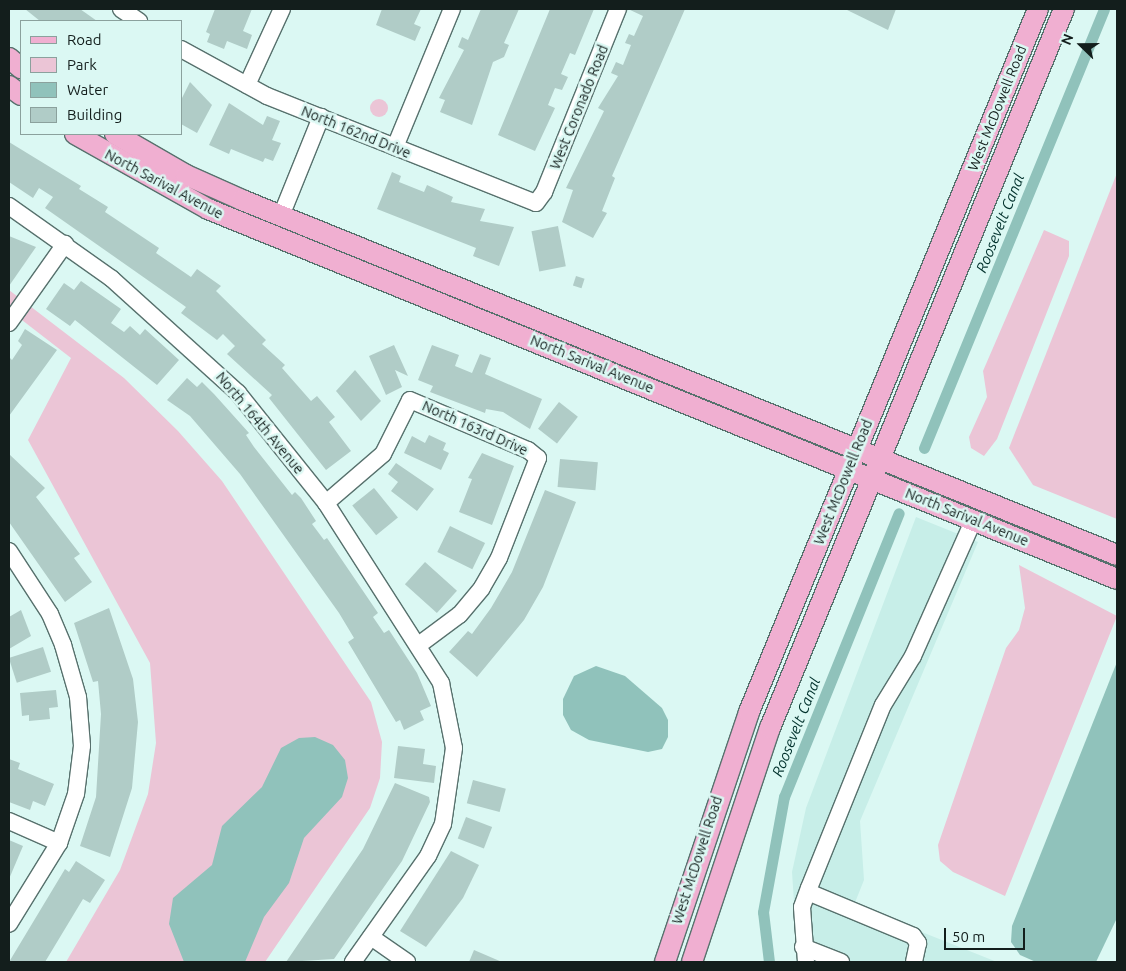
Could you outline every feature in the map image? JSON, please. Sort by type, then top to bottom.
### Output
[{"type":"main road","name":"West McDowell Road","points":[[665,962],[730,760],[848,468],[1038,9]]},
{"type":"main road","name":"West McDowell Road","points":[[692,962],[767,736],[1064,9]]},
{"type":"main road","points":[[9,58],[20,67]]},
{"type":"main road","points":[[9,86],[20,95]]},
{"type":"main road","name":"North Sarival Avenue","points":[[77,135],[208,210],[848,468],[1117,579]]},
{"type":"main road","name":"North Sarival Avenue","points":[[117,135],[186,175],[281,216],[1117,555]]},
{"type":"street","points":[[121,9],[138,20]]},
{"type":"street","points":[[247,85],[282,9]]},
{"type":"street","points":[[395,148],[452,9]]},
{"type":"street","name":"West Coronado Road","points":[[536,203],[544,192],[618,9]]},
{"type":"street","name":"North 162nd Drive","points":[[182,50],[247,85],[395,148],[536,203]]},
{"type":"street","points":[[281,216],[321,117]]},
{"type":"street","name":"North 164th Avenue","points":[[9,206],[65,244],[200,354],[238,393],[326,503],[420,644],[447,699],[454,748],[452,791],[444,824],[428,856],[353,962]]},
{"type":"street","points":[[9,322],[65,244]]},
{"type":"street","name":"North 163rd Drive","points":[[326,503],[383,454],[410,400],[528,450],[538,458],[499,558],[482,588],[458,615],[420,644]]},
{"type":"street","points":[[841,962],[805,955],[802,907],[883,705],[913,656],[974,520]]},
{"type":"street","points":[[9,551],[50,614],[78,698],[80,769],[59,843],[9,924]]},
{"type":"street","points":[[9,821],[59,843]]},
{"type":"street","points":[[808,892],[913,936],[918,943],[914,962]]},
{"type":"street","points":[[371,936],[407,962]]},
{"type":"shaded area","points":[[916,517],[978,542],[860,821],[864,880],[854,905],[997,962],[798,962],[792,872],[806,808]]},
{"type":"green space","points":[[379,99],[385,102],[388,108],[385,114],[379,117],[373,114],[370,108],[373,102]]},
{"type":"green space","points":[[1117,173],[1117,519],[1033,485],[1009,448]]},
{"type":"green space","points":[[1044,230],[1069,241],[1069,256],[997,439],[984,456],[971,448],[969,437],[987,397],[983,371]]},
{"type":"green space","points":[[9,290],[124,378],[178,431],[222,481],[371,702],[382,742],[380,778],[370,808],[265,962],[66,962],[120,870],[148,794],[156,743],[150,663],[28,440],[71,358],[9,310]]},
{"type":"green space","points":[[1019,565],[1117,616],[1005,896],[953,872],[940,861],[938,845],[1006,648],[1019,630],[1025,608]]},
{"type":"water","points":[[1117,662],[1117,918],[1096,962],[1036,962],[1020,955],[1011,942],[1012,926]]},
{"type":"water","points":[[596,666],[625,676],[662,708],[668,720],[668,737],[662,749],[648,752],[589,740],[571,730],[563,715],[563,699],[574,676]]},
{"type":"water","points":[[315,737],[333,745],[345,760],[348,778],[342,797],[304,838],[289,883],[264,917],[245,962],[184,962],[169,924],[173,898],[212,865],[222,826],[262,787],[281,748],[299,738]]},
{"type":"building","points":[[25,9],[80,9],[96,20],[39,20]]},
{"type":"building","points":[[215,9],[252,9],[243,31],[252,35],[247,49],[227,41],[224,49],[207,42],[210,34],[206,32]]},
{"type":"building","points":[[382,9],[421,9],[414,24],[421,27],[415,41],[376,25]]},
{"type":"building","points":[[481,9],[519,9],[504,43],[509,45],[504,57],[493,62],[472,125],[440,112],[445,100],[439,98],[464,50],[458,47],[462,37],[468,40]]},
{"type":"building","points":[[550,9],[594,9],[575,55],[570,53],[561,74],[568,77],[562,90],[555,88],[548,105],[555,108],[535,151],[498,135]]},
{"type":"building","points":[[628,9],[685,9],[612,176],[615,178],[602,211],[607,213],[593,238],[562,222],[573,190],[566,188],[604,111],[598,108],[618,76],[611,73],[616,62],[623,65],[631,45],[625,43],[629,34],[634,36],[643,16]]},
{"type":"building","points":[[845,9],[896,9],[888,30]]},
{"type":"building","points":[[190,82],[212,105],[197,133],[182,125],[182,98]]},
{"type":"building","points":[[229,103],[263,125],[267,116],[280,121],[272,140],[281,143],[273,161],[265,158],[263,162],[231,149],[229,154],[209,145]]},
{"type":"building","points":[[9,142],[81,186],[79,189],[108,207],[105,212],[159,248],[156,253],[191,277],[197,269],[221,286],[216,291],[266,340],[262,344],[285,365],[282,368],[311,401],[317,396],[335,417],[329,422],[351,451],[326,470],[269,398],[272,395],[227,354],[235,346],[223,334],[217,340],[181,313],[186,307],[45,208],[53,197],[39,188],[33,198],[9,182]]},
{"type":"building","points":[[392,172],[401,176],[399,182],[424,192],[427,185],[453,197],[451,202],[485,209],[480,221],[514,227],[499,266],[473,256],[476,248],[377,209]]},
{"type":"building","points":[[558,226],[566,266],[539,271],[531,231]]},
{"type":"building","points":[[9,236],[36,247],[9,286]]},
{"type":"building","points":[[576,276],[585,279],[581,288],[573,286]]},
{"type":"building","points":[[81,281],[121,309],[111,323],[124,332],[130,326],[140,335],[145,329],[179,360],[157,385],[75,320],[70,326],[46,309],[64,283],[74,290]]},
{"type":"building","points":[[25,329],[57,350],[9,416],[9,357],[12,360],[22,345],[18,341]]},
{"type":"building","points":[[394,345],[408,376],[395,370],[402,387],[386,395],[369,356]]},
{"type":"building","points":[[432,345],[459,355],[455,366],[472,373],[480,354],[491,358],[485,374],[542,399],[530,429],[503,412],[486,409],[485,413],[430,392],[433,386],[418,380]]},
{"type":"building","points":[[355,370],[381,401],[361,421],[336,391]]},
{"type":"building","points":[[187,378],[197,387],[202,382],[214,394],[249,433],[246,435],[254,447],[292,495],[295,492],[301,498],[316,521],[312,524],[324,540],[327,538],[378,613],[373,617],[384,633],[389,630],[417,673],[431,706],[420,711],[424,720],[404,730],[400,720],[396,722],[348,642],[354,638],[339,613],[240,474],[190,416],[167,400]]},
{"type":"building","points":[[559,402],[578,417],[557,444],[538,429]]},
{"type":"building","points":[[429,435],[446,443],[443,450],[449,453],[441,470],[404,453],[412,436],[425,443]]},
{"type":"building","points":[[482,453],[514,466],[492,525],[459,512],[472,479],[468,478]]},
{"type":"building","points":[[9,454],[45,488],[36,497],[80,554],[74,558],[92,582],[65,602],[9,522]]},
{"type":"building","points":[[560,459],[598,462],[595,490],[558,487]]},
{"type":"building","points":[[396,463],[434,489],[417,511],[391,491],[398,482],[388,474]]},
{"type":"building","points":[[374,488],[398,518],[376,535],[352,506]]},
{"type":"building","points":[[545,490],[576,502],[543,587],[524,620],[477,677],[449,652],[468,631],[472,634],[491,608],[512,572]]},
{"type":"building","points":[[450,526],[485,543],[472,569],[437,552]]},
{"type":"building","points":[[425,562],[457,591],[437,613],[405,584]]},
{"type":"building","points":[[109,608],[133,679],[138,722],[132,788],[110,857],[80,846],[96,797],[101,714],[98,681],[93,682],[74,623]]},
{"type":"building","points":[[21,610],[31,636],[9,649],[9,617]]},
{"type":"building","points":[[43,647],[51,672],[17,683],[9,658]]},
{"type":"building","points":[[56,690],[58,707],[49,708],[50,719],[29,721],[29,715],[22,716],[20,693]]},
{"type":"building","points":[[398,746],[425,749],[423,764],[436,766],[434,783],[394,778]]},
{"type":"building","points":[[9,759],[20,763],[18,769],[54,784],[45,806],[33,801],[30,810],[9,802]]},
{"type":"building","points":[[473,780],[506,789],[500,812],[467,803]]},
{"type":"building","points":[[395,783],[429,797],[430,802],[402,861],[334,959],[286,962],[363,849]]},
{"type":"building","points":[[466,817],[492,827],[484,849],[458,838]]},
{"type":"building","points":[[9,840],[23,846],[9,879]]},
{"type":"building","points":[[451,851],[479,865],[463,898],[426,947],[400,931]]},
{"type":"building","points":[[76,861],[105,880],[90,903],[83,899],[45,962],[9,962],[65,869],[69,872]]},
{"type":"building","points":[[474,950],[502,962],[469,962]]},
{"type":"waterway","name":"Roosevelt Canal","points":[[924,448],[1104,9]]},
{"type":"waterway","name":"Roosevelt Canal","points":[[769,962],[763,912],[784,797],[899,513]]}]
